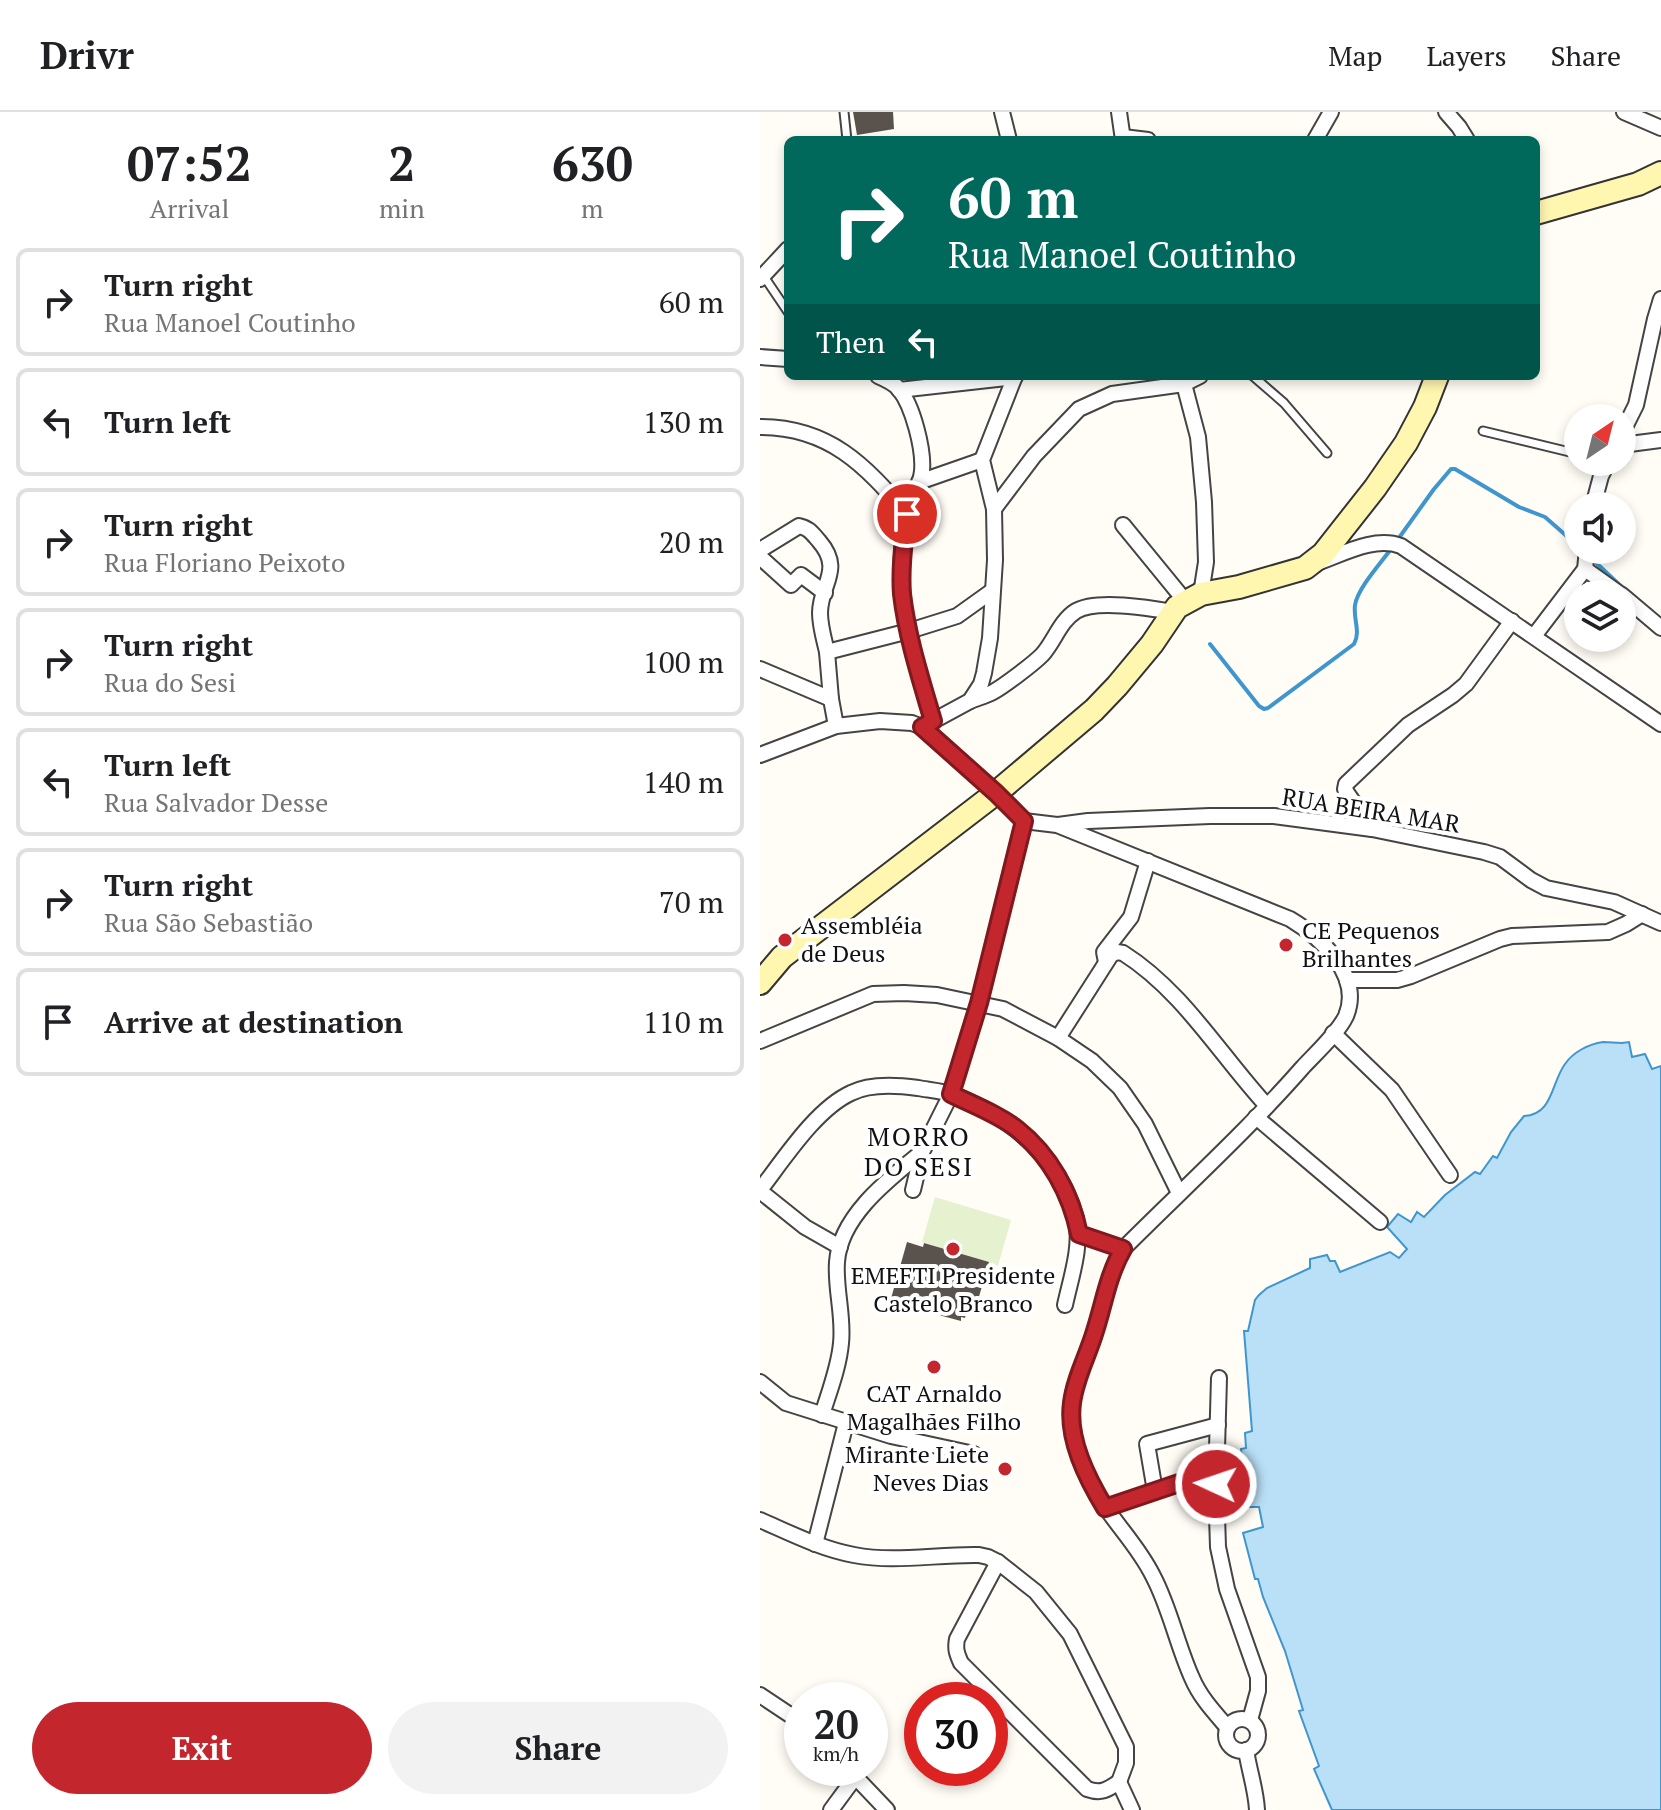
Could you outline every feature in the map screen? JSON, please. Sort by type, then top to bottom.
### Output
[{"type":"street","points":[[1002,112],[1008,136]]},
{"type":"street","points":[[1119,112],[1123,136]]},
{"type":"street","points":[[1317,136],[1331,112]]},
{"type":"street","points":[[1446,112],[1465,136]]},
{"type":"street","points":[[1624,112],[1661,128]]},
{"type":"street","points":[[1540,212],[1638,184],[1661,173]]},
{"type":"street","points":[[761,275],[784,253]]},
{"type":"street","points":[[1636,405],[1661,299]]},
{"type":"street","points":[[760,357],[784,359]]},
{"type":"street","points":[[888,381],[913,380]]},
{"type":"street","points":[[970,701],[981,684],[987,661],[995,560],[994,509],[982,460],[1013,380]]},
{"type":"street","points":[[994,509],[1034,456],[1079,409],[1112,394],[1189,380]]},
{"type":"street","points":[[760,983],[782,957],[996,793],[1094,710],[1187,603],[1206,562],[1194,380]]},
{"type":"street","points":[[1305,568],[1323,554],[1375,488],[1406,443],[1435,380]]},
{"type":"street","points":[[888,381],[911,413],[918,436],[922,469],[907,514],[902,553],[902,593],[928,724],[1024,821],[1057,825],[1290,919],[1321,942],[1336,959],[1347,980],[1349,995],[1346,1015],[1333,1033],[1267,1106],[1123,1249],[1112,1268],[1072,1401],[1071,1418],[1081,1462],[1105,1508],[1152,1574],[1162,1593],[1191,1678],[1227,1727]]},
{"type":"street","points":[[760,427],[780,427],[808,434],[834,446],[874,476],[907,514]]},
{"type":"street","points":[[1636,443],[1661,440]]},
{"type":"street","points":[[919,482],[982,460]]},
{"type":"street","points":[[1123,525],[1187,603]]},
{"type":"street","points":[[760,550],[799,526],[808,529],[831,558],[820,616],[836,726]]},
{"type":"street","points":[[760,755],[836,726],[880,721],[928,724],[992,693],[1041,655],[1066,620],[1086,607],[1187,603],[1305,568],[1378,542],[1391,543],[1410,552],[1661,724]]},
{"type":"street","points":[[760,557],[791,585],[801,575],[825,593]]},
{"type":"street","points":[[1534,636],[1585,569],[1586,564]]},
{"type":"street","points":[[1585,569],[1601,580]]},
{"type":"street","points":[[827,652],[957,616],[992,591]]},
{"type":"street","points":[[1636,607],[1661,628]]},
{"type":"street","points":[[1372,829],[1347,793],[1346,784],[1408,725],[1466,684],[1512,621]]},
{"type":"street","points":[[760,669],[831,699]]},
{"type":"street","name":"RUA BEIRA MAR","points":[[1057,825],[1088,821],[1274,816],[1372,829],[1500,857],[1546,888],[1614,902],[1661,923]]},
{"type":"street","points":[[913,1190],[922,1152],[951,1094],[979,1003],[1024,821]]},
{"type":"street","points":[[1106,962],[1104,952],[1131,917],[1148,861]]},
{"type":"street","points":[[1347,980],[1397,980],[1500,939],[1608,932],[1642,914]]},
{"type":"street","points":[[1058,1038],[1111,955],[1123,953],[1168,989],[1267,1106]]},
{"type":"street","points":[[760,1041],[873,994],[937,995],[1003,1009],[1058,1038],[1092,1061],[1120,1088],[1145,1124],[1179,1193]]},
{"type":"street","points":[[1333,1033],[1392,1090],[1450,1175]]},
{"type":"street","points":[[840,1247],[805,1227],[760,1190],[835,1101],[856,1090],[896,1086],[951,1094],[1018,1129],[1042,1153],[1059,1177],[1075,1213],[1079,1234],[1065,1305]]},
{"type":"street","points":[[1256,1117],[1380,1222]]},
{"type":"street","points":[[822,1415],[842,1342],[837,1261],[844,1236],[861,1208],[881,1186],[922,1152]]},
{"type":"street","points":[[1079,1234],[1123,1249]]},
{"type":"street","points":[[1219,1378],[1218,1547],[1227,1589],[1258,1677],[1250,1720]]},
{"type":"street","points":[[760,1382],[786,1403],[891,1436],[974,1454]]},
{"type":"street","points":[[815,1544],[846,1423]]},
{"type":"street","points":[[1155,1491],[1147,1444],[1218,1425]]},
{"type":"street","points":[[1105,1508],[1179,1483],[1216,1480]]},
{"type":"street","points":[[760,1520],[815,1544],[852,1555],[886,1559],[979,1555],[998,1562],[1036,1592],[1070,1634],[1126,1747],[1126,1763],[1119,1782],[1105,1792],[1087,1789],[961,1663],[956,1653],[957,1639],[998,1562]]},
{"type":"street","points":[[760,1695],[784,1709]]},
{"type":"street","points":[[1240,1718],[1250,1720],[1257,1729],[1258,1739],[1246,1750],[1236,1750],[1226,1738],[1227,1727],[1240,1718]]},
{"type":"street","points":[[1246,1750],[1257,1810]]},
{"type":"street","points":[[1119,1782],[1132,1810]]},
{"type":"street","points":[[831,1810],[844,1786]]},
{"type":"street","points":[[865,1786],[887,1810]]},
{"type":"lane","points":[[844,112],[847,136]]},
{"type":"lane","points":[[761,275],[784,307]]},
{"type":"lane","points":[[1258,380],[1277,395],[1327,453]]},
{"type":"lane","points":[[1483,431],[1564,451]]},
{"type":"green space","points":[[935,1197],[1011,1220],[998,1266],[922,1242]]},
{"type":"water","points":[[1603,1042],[1629,1042],[1632,1057],[1645,1054],[1652,1069],[1661,1066],[1661,1810],[1332,1810],[1314,1769],[1319,1766],[1299,1711],[1303,1710],[1285,1651],[1258,1579],[1255,1579],[1243,1533],[1263,1527],[1259,1507],[1248,1507],[1241,1449],[1246,1448],[1245,1433],[1252,1431],[1244,1331],[1248,1331],[1259,1295],[1267,1288],[1310,1268],[1310,1259],[1327,1255],[1330,1261],[1335,1261],[1340,1272],[1390,1252],[1399,1258],[1407,1249],[1387,1227],[1398,1214],[1411,1222],[1417,1212],[1424,1217],[1445,1195],[1475,1172],[1480,1174],[1493,1156],[1497,1158],[1524,1116],[1534,1114],[1546,1104],[1568,1060],[1582,1049]]},
{"type":"building","points":[[853,112],[893,112],[894,129],[857,135]]},
{"type":"building","points":[[907,1242],[923,1247],[924,1243],[989,1262],[976,1307],[968,1305],[965,1318],[961,1317],[961,1321],[890,1302]]},
{"type":"waterway","points":[[1396,542],[1451,469],[1519,507],[1545,517],[1564,534]]},
{"type":"waterway","points":[[1210,644],[1259,706],[1268,708],[1354,644],[1357,635],[1357,598],[1391,549]]},
{"type":"waterway","points":[[1597,564],[1614,580]]},
{"type":"place","name":"Assembléia de Deus","points":[[785,940]]},
{"type":"place","name":"CE Pequenos Brilhantes","points":[[1286,945]]},
{"type":"place","name":"EMEFTI Presidente Castelo Branco","points":[[953,1249]]},
{"type":"place","name":"CAT Arnaldo Magalhães Filho","points":[[934,1367]]},
{"type":"place","name":"Mirante Liete Neves Dias","points":[[1005,1469]]},
{"type":"district","name":"MORRO DO SESI","points":[[919,1152]]},
{"type":"route","points":[[907,514],[902,553],[902,593],[933,721],[922,727],[1024,821],[979,1003],[951,1094],[1018,1129],[1042,1153],[1059,1177],[1075,1213],[1079,1234],[1123,1249],[1112,1268],[1072,1401],[1071,1418],[1081,1462],[1105,1508],[1179,1483],[1216,1480],[1216,1484]]}]
